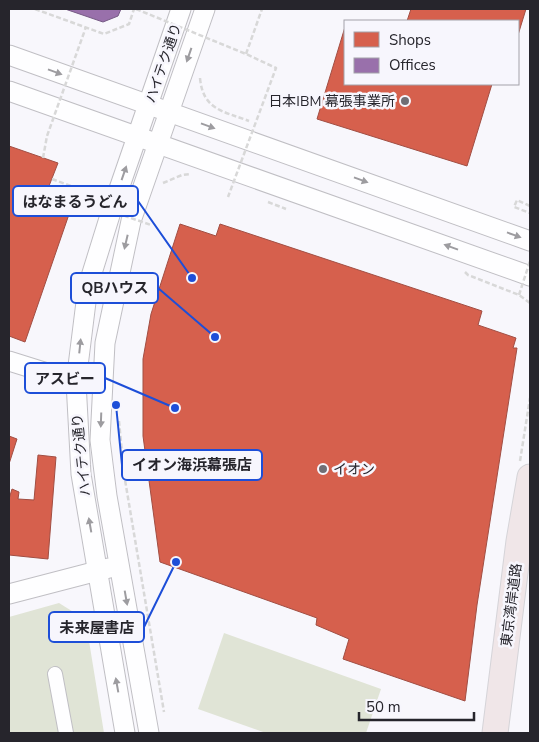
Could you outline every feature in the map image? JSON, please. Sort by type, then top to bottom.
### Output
[{"type":"highway","name":"東京湾岸道路","points":[[495,733],[519,541],[530,478]]},
{"type":"street","name":"ハイテク通り","points":[[125,733],[81,474],[76,382],[88,286],[181,9]]},
{"type":"street","name":"ハイテク通り","points":[[149,733],[107,496],[100,440],[106,343],[131,220],[205,9]]},
{"type":"street","points":[[9,55],[530,240]]},
{"type":"street","points":[[9,91],[158,143],[523,284]]},
{"type":"street","points":[[9,361],[76,382]]},
{"type":"street","points":[[9,594],[120,565]]},
{"type":"street","points":[[55,674],[66,733]]},
{"type":"path","points":[[35,9],[104,34],[129,24],[135,9],[276,68],[228,198]]},
{"type":"path","points":[[246,54],[262,9]]},
{"type":"path","points":[[43,158],[47,136],[86,28]]},
{"type":"path","points":[[210,41],[213,33]]},
{"type":"path","points":[[199,74],[201,87],[209,104],[216,109],[259,125]]},
{"type":"path","points":[[161,184],[182,175],[196,174]]},
{"type":"path","points":[[52,179],[82,190],[79,200],[151,225]]},
{"type":"path","points":[[222,185],[240,192]]},
{"type":"path","points":[[530,206],[517,200],[514,207],[530,213]]},
{"type":"path","points":[[267,202],[295,212]]},
{"type":"path","points":[[143,227],[145,218]]},
{"type":"path","points":[[519,295],[530,261]]},
{"type":"path","points":[[461,267],[470,270]]},
{"type":"path","points":[[468,275],[519,295],[530,303]]},
{"type":"path","points":[[119,419],[124,474],[164,713]]},
{"type":"shaded area","points":[[59,603],[83,618],[85,640],[89,641],[104,733],[9,733],[9,617]]},
{"type":"shaded area","points":[[224,633],[381,689],[366,733],[266,733],[198,709]]},
{"type":"building: Shops","points":[[411,9],[526,9],[519,32],[519,20],[407,20]]},
{"type":"building: Shops","name":"日本IBM 幕張事業所","points":[[344,30],[344,85],[492,85],[467,166],[317,119]]},
{"type":"building: Shops","points":[[9,146],[58,163],[49,186],[76,194],[25,342],[9,336]]},
{"type":"building: Shops","name":"イオン","points":[[180,224],[216,236],[220,224],[482,311],[478,325],[516,338],[513,348],[517,348],[477,605],[465,701],[343,659],[349,639],[316,625],[317,618],[160,562],[143,436],[143,359],[151,314]]},
{"type":"building: Shops","points":[[9,436],[17,439],[9,464]]},
{"type":"building: Shops","points":[[38,455],[56,457],[48,559],[9,555],[9,499],[12,489],[19,492],[18,499],[34,500]]},
{"type":"building: Offices","points":[[65,9],[121,9],[118,16],[103,22]]},
{"type":"place","name":"日本IBM 幕張事業所","points":[[405,101]]},
{"type":"place","name":"はなまるうどん","points":[[192,278]]},
{"type":"place","name":"QBハウス","points":[[215,337]]},
{"type":"place","name":"イオン海浜幕張店","points":[[116,405]]},
{"type":"place","name":"アスビー","points":[[175,408]]},
{"type":"place","name":"イオン","points":[[323,469]]},
{"type":"place","name":"未来屋書店","points":[[176,562]]}]
